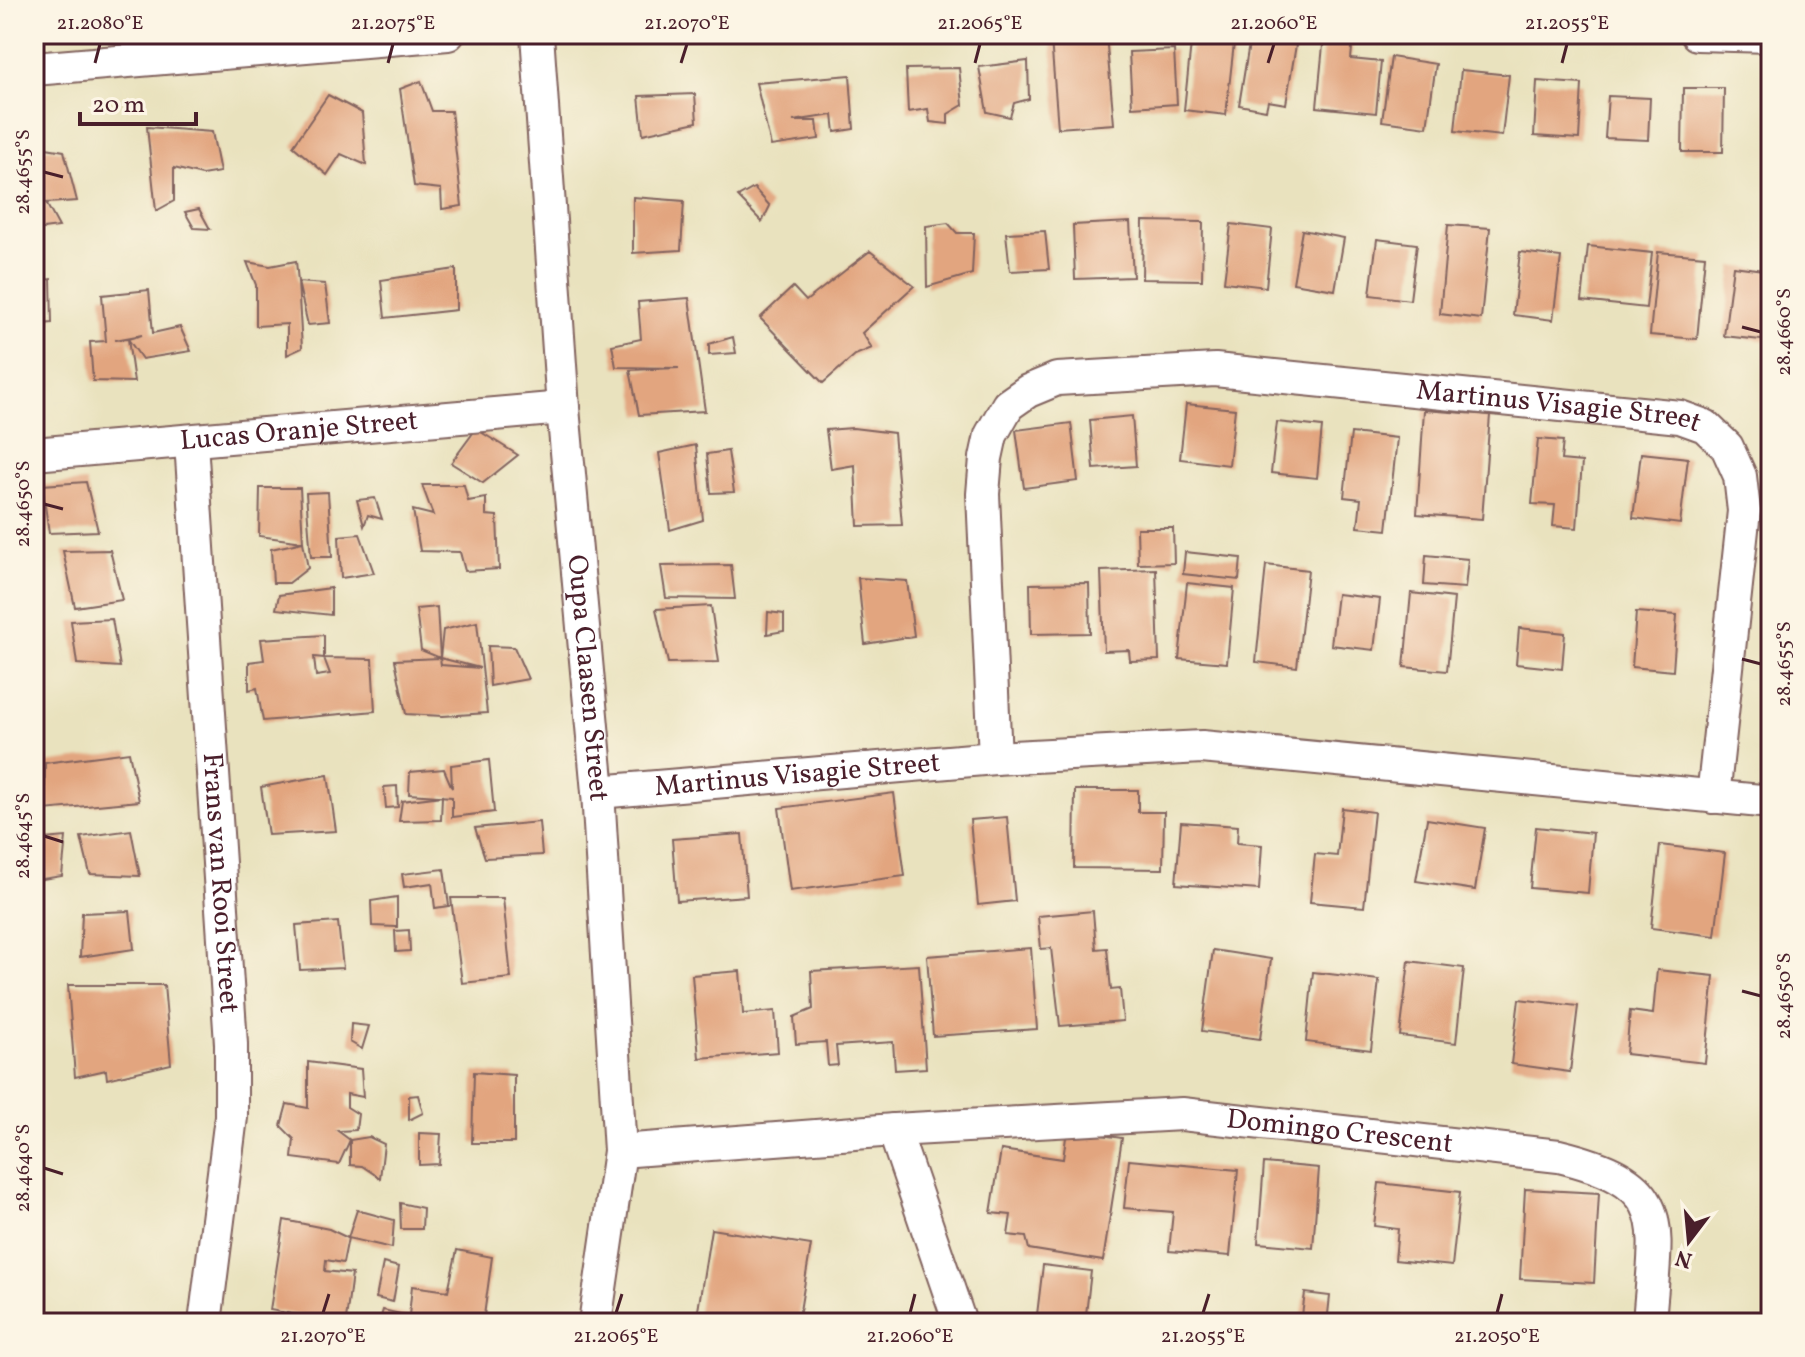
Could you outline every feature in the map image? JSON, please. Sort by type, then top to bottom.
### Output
[{"type":"street","points":[[34,69],[138,46],[448,34]]},
{"type":"street","name":"Oupa Claasen Street","points":[[537,34],[563,408],[598,792],[620,1151],[595,1323]]},
{"type":"street","points":[[1697,34],[1771,36]]},
{"type":"street","name":"Martinus Visagie Street","points":[[598,792],[995,758],[1202,747],[1713,797],[1744,511],[1740,476],[1727,447],[1705,426],[1680,417],[1215,370],[1057,379],[1028,391],[1008,405],[991,435],[986,458],[983,494],[995,758]]},
{"type":"street","name":"Lucas Oranje Street","points":[[34,454],[563,408]]},
{"type":"street","name":"Frans van Rooi Street","points":[[191,442],[231,1044],[231,1117],[205,1323]]},
{"type":"street","points":[[1713,797],[1771,802]]},
{"type":"street","name":"Domingo Crescent","points":[[620,1151],[894,1130],[1182,1114],[1559,1156],[1598,1165],[1627,1180],[1643,1195],[1656,1226],[1649,1323]]},
{"type":"street","points":[[894,1130],[960,1323]]},
{"type":"building","points":[[1192,34],[1235,34],[1226,115],[1184,110]]},
{"type":"building","points":[[1106,35],[1114,124],[1058,128],[1051,39]]},
{"type":"building","points":[[1324,35],[1353,37],[1351,59],[1381,62],[1376,113],[1317,107]]},
{"type":"building","points":[[1250,38],[1296,45],[1286,104],[1268,101],[1266,110],[1239,105]]},
{"type":"building","points":[[1174,50],[1177,104],[1132,107],[1129,52]]},
{"type":"building","points":[[1391,57],[1436,64],[1427,127],[1382,121]]},
{"type":"building","points":[[1028,61],[1029,99],[1014,103],[1010,117],[987,112],[979,67]]},
{"type":"building","points":[[959,68],[963,105],[948,114],[948,124],[930,122],[928,109],[908,112],[906,69]]},
{"type":"building","points":[[1461,70],[1509,75],[1502,136],[1455,131]]},
{"type":"building","points":[[850,75],[854,129],[835,132],[833,115],[793,121],[817,121],[819,139],[771,146],[756,83]]},
{"type":"building","points":[[421,81],[432,111],[451,111],[462,206],[442,209],[441,189],[414,186],[400,89]]},
{"type":"building","points":[[1537,81],[1582,84],[1579,139],[1534,136]]},
{"type":"building","points":[[1683,88],[1724,88],[1723,152],[1682,152]]},
{"type":"building","points":[[695,94],[697,122],[643,134],[639,96]]},
{"type":"building","points":[[328,95],[362,113],[366,165],[341,154],[327,175],[293,146]]},
{"type":"building","points":[[1608,96],[1650,98],[1648,140],[1605,138]]},
{"type":"building","points":[[147,127],[212,132],[220,172],[202,175],[174,168],[174,201],[156,211]]},
{"type":"building","points":[[34,146],[64,151],[77,201],[46,203],[59,227],[34,230]]},
{"type":"building","points":[[754,188],[770,206],[762,222],[738,197]]},
{"type":"building","points":[[633,197],[684,201],[681,250],[633,253]]},
{"type":"building","points":[[199,209],[210,229],[194,228],[185,212]]},
{"type":"building","points":[[1143,221],[1203,222],[1202,280],[1142,279]]},
{"type":"building","points":[[1130,222],[1133,277],[1075,279],[1073,225]]},
{"type":"building","points":[[948,223],[957,233],[974,233],[972,274],[927,287],[926,226]]},
{"type":"building","points":[[1231,224],[1272,229],[1266,287],[1224,282]]},
{"type":"building","points":[[1448,225],[1490,228],[1481,319],[1440,314]]},
{"type":"building","points":[[1302,230],[1344,238],[1335,290],[1293,283]]},
{"type":"building","points":[[1045,231],[1049,269],[1010,271],[1006,233]]},
{"type":"building","points":[[1377,239],[1417,244],[1410,300],[1370,295]]},
{"type":"building","points":[[1588,246],[1652,253],[1646,308],[1582,301]]},
{"type":"building","points":[[870,251],[914,286],[862,333],[872,348],[855,355],[823,383],[760,318],[793,287],[806,301]]},
{"type":"building","points":[[1520,252],[1561,257],[1553,320],[1513,315]]},
{"type":"building","points":[[1658,252],[1705,256],[1697,339],[1650,335]]},
{"type":"building","points":[[296,261],[302,348],[287,355],[287,324],[256,326],[256,285],[247,262],[270,266]]},
{"type":"building","points":[[1733,266],[1771,271],[1770,341],[1724,336]]},
{"type":"building","points":[[456,269],[456,310],[385,318],[381,280]]},
{"type":"building","points":[[51,279],[52,323],[34,325],[34,281]]},
{"type":"building","points":[[298,282],[325,284],[330,323],[308,325]]},
{"type":"building","points":[[149,290],[153,333],[180,327],[191,351],[142,359],[128,339],[134,382],[93,381],[90,342],[106,341],[102,295]]},
{"type":"building","points":[[689,298],[705,411],[639,415],[630,370],[679,368],[616,367],[612,345],[641,339],[638,302]]},
{"type":"building","points":[[733,337],[736,353],[709,355],[709,344]]},
{"type":"building","points":[[1186,404],[1235,409],[1229,465],[1180,459]]},
{"type":"building","points":[[1424,410],[1490,415],[1482,519],[1417,514]]},
{"type":"building","points":[[1132,416],[1136,466],[1094,469],[1090,420]]},
{"type":"building","points":[[1277,422],[1322,427],[1317,478],[1271,473]]},
{"type":"building","points":[[1071,423],[1078,481],[1024,488],[1016,430]]},
{"type":"building","points":[[853,428],[894,433],[902,525],[858,526],[855,465],[831,469],[826,430]]},
{"type":"building","points":[[476,429],[518,455],[483,483],[451,463]]},
{"type":"building","points":[[1351,433],[1397,438],[1387,530],[1358,527],[1361,499],[1344,497]]},
{"type":"building","points":[[1538,439],[1563,441],[1561,460],[1582,462],[1577,528],[1553,526],[1555,505],[1532,504]]},
{"type":"building","points":[[696,445],[703,520],[670,530],[659,453]]},
{"type":"building","points":[[728,451],[734,492],[711,493],[707,454]]},
{"type":"building","points":[[1641,453],[1688,458],[1680,524],[1633,518]]},
{"type":"building","points":[[86,482],[98,531],[49,533],[42,485]]},
{"type":"building","points":[[422,485],[464,485],[468,501],[486,498],[486,515],[497,516],[499,569],[465,571],[460,552],[420,551],[413,510],[433,515]]},
{"type":"building","points":[[260,488],[300,488],[303,542],[259,536]]},
{"type":"building","points":[[328,492],[332,557],[311,557],[306,493]]},
{"type":"building","points":[[375,498],[382,519],[368,515],[364,526],[357,500]]},
{"type":"building","points":[[1137,528],[1173,528],[1174,563],[1138,564]]},
{"type":"building","points":[[360,534],[374,573],[341,578],[339,536]]},
{"type":"building","points":[[303,542],[308,568],[289,583],[273,583],[271,549]]},
{"type":"building","points":[[110,550],[122,600],[75,607],[63,551]]},
{"type":"building","points":[[1185,552],[1241,558],[1239,580],[1183,574]]},
{"type":"building","points":[[1426,555],[1468,559],[1465,588],[1424,585]]},
{"type":"building","points":[[731,565],[735,599],[666,598],[661,566]]},
{"type":"building","points":[[1266,565],[1308,570],[1297,667],[1256,662]]},
{"type":"building","points":[[1156,569],[1159,660],[1130,661],[1129,650],[1104,651],[1101,571]]},
{"type":"building","points":[[858,578],[907,581],[914,636],[865,644]]},
{"type":"building","points":[[1089,583],[1090,633],[1031,634],[1030,584]]},
{"type":"building","points":[[1187,583],[1234,588],[1227,663],[1179,659]]},
{"type":"building","points":[[331,588],[331,615],[276,609],[279,595]]},
{"type":"building","points":[[1411,593],[1454,598],[1447,671],[1404,667]]},
{"type":"building","points":[[1337,594],[1380,599],[1374,650],[1331,645]]},
{"type":"building","points":[[711,606],[719,662],[668,663],[656,609]]},
{"type":"building","points":[[437,607],[440,658],[421,650],[416,609]]},
{"type":"building","points":[[768,612],[784,614],[784,631],[767,634]]},
{"type":"building","points":[[1636,612],[1677,615],[1673,671],[1632,667]]},
{"type":"building","points":[[112,619],[120,667],[77,664],[71,621]]},
{"type":"building","points":[[477,622],[487,713],[443,716],[406,714],[395,660],[440,658],[443,630]],"holes":[[[440,658],[480,668],[441,665]]]},
{"type":"building","points":[[1519,628],[1565,633],[1562,669],[1516,664]]},
{"type":"building","points":[[324,635],[324,658],[372,659],[375,711],[263,721],[257,688],[249,690],[249,662],[264,660],[261,639]],"holes":[[[314,657],[324,658],[330,674],[316,676]]]},
{"type":"building","points":[[488,646],[514,647],[528,679],[490,686]]},
{"type":"building","points":[[129,752],[139,801],[44,810],[45,763]]},
{"type":"building","points":[[489,760],[494,812],[452,817],[452,797],[409,794],[410,772],[444,769],[452,788],[451,765]]},
{"type":"building","points":[[328,775],[336,831],[268,835],[261,787]]},
{"type":"building","points":[[397,786],[398,807],[386,808],[384,787]]},
{"type":"building","points":[[1075,790],[1138,790],[1138,812],[1164,812],[1163,869],[1074,868]]},
{"type":"building","points":[[894,793],[905,876],[790,891],[779,808]]},
{"type":"building","points":[[442,796],[441,820],[399,821],[402,801]]},
{"type":"building","points":[[1342,808],[1374,812],[1364,907],[1310,902],[1315,854],[1337,856]]},
{"type":"building","points":[[1007,817],[1015,901],[978,905],[970,820]]},
{"type":"building","points":[[1427,819],[1485,828],[1475,890],[1416,881]]},
{"type":"building","points":[[539,822],[542,855],[485,858],[475,828]]},
{"type":"building","points":[[1181,822],[1238,826],[1237,843],[1262,845],[1259,890],[1176,884]]},
{"type":"building","points":[[1536,827],[1593,833],[1588,893],[1530,888]]},
{"type":"building","points":[[131,830],[140,876],[90,874],[81,837]]},
{"type":"building","points":[[742,834],[747,896],[677,901],[672,839]]},
{"type":"building","points":[[66,837],[62,876],[36,880],[34,840]]},
{"type":"building","points":[[1660,845],[1725,853],[1715,936],[1651,928]]},
{"type":"building","points":[[444,869],[449,906],[435,908],[432,883],[404,887],[402,874]]},
{"type":"building","points":[[397,897],[397,927],[372,926],[371,901]]},
{"type":"building","points":[[451,898],[503,898],[511,978],[462,983]]},
{"type":"building","points":[[130,911],[134,949],[80,957],[82,913]]},
{"type":"building","points":[[1093,911],[1096,949],[1107,948],[1111,990],[1120,989],[1123,1021],[1060,1026],[1051,948],[1041,949],[1038,916]]},
{"type":"building","points":[[338,922],[343,968],[300,970],[296,925]]},
{"type":"building","points":[[409,930],[410,951],[396,952],[395,931]]},
{"type":"building","points":[[1031,948],[1037,1029],[933,1036],[927,956]]},
{"type":"building","points":[[1213,950],[1271,959],[1260,1039],[1202,1031]]},
{"type":"building","points":[[1409,961],[1464,968],[1456,1043],[1400,1036]]},
{"type":"building","points":[[919,965],[926,1068],[895,1070],[893,1042],[836,1046],[838,1065],[828,1066],[826,1042],[796,1044],[794,1017],[813,1009],[811,971]]},
{"type":"building","points":[[1657,970],[1714,976],[1705,1063],[1626,1054],[1630,1011],[1653,1014]]},
{"type":"building","points":[[740,971],[743,1014],[775,1011],[778,1052],[699,1058],[692,975]]},
{"type":"building","points":[[1313,972],[1379,980],[1371,1050],[1306,1042]]},
{"type":"building","points":[[68,985],[164,985],[171,1064],[107,1079],[106,1070],[75,1077]]},
{"type":"building","points":[[1519,999],[1578,1006],[1570,1072],[1511,1064]]},
{"type":"building","points":[[351,1024],[369,1026],[362,1049],[350,1042]]},
{"type":"building","points":[[308,1062],[361,1069],[363,1097],[347,1094],[347,1107],[358,1114],[356,1130],[338,1131],[350,1140],[339,1164],[292,1158],[294,1139],[281,1126],[287,1104],[308,1108]]},
{"type":"building","points":[[474,1072],[514,1075],[514,1143],[472,1143]]},
{"type":"building","points":[[418,1095],[423,1113],[409,1120],[409,1096]]},
{"type":"building","points":[[1067,1130],[1122,1138],[1103,1261],[1029,1249],[1026,1237],[1008,1235],[1011,1215],[991,1213],[1001,1150],[1063,1159]]},
{"type":"building","points":[[419,1133],[441,1134],[439,1164],[419,1165]]},
{"type":"building","points":[[369,1137],[384,1144],[380,1178],[362,1166],[350,1165],[350,1140]]},
{"type":"building","points":[[1129,1160],[1238,1170],[1230,1256],[1169,1251],[1173,1212],[1124,1208]]},
{"type":"building","points":[[1264,1163],[1319,1168],[1313,1248],[1258,1243]]},
{"type":"building","points":[[1379,1183],[1460,1192],[1452,1266],[1395,1260],[1398,1229],[1374,1226]]},
{"type":"building","points":[[1525,1189],[1599,1193],[1594,1283],[1520,1279]]},
{"type":"building","points":[[400,1203],[423,1208],[422,1229],[401,1229]]},
{"type":"building","points":[[357,1210],[394,1220],[392,1248],[348,1238]]},
{"type":"building","points":[[284,1220],[329,1229],[348,1238],[343,1263],[326,1260],[325,1271],[352,1274],[346,1320],[319,1319],[270,1310]]},
{"type":"building","points":[[711,1229],[811,1245],[798,1323],[696,1323]]},
{"type":"building","points":[[457,1250],[492,1257],[483,1323],[442,1323],[409,1316],[412,1286],[448,1291]]},
{"type":"building","points":[[383,1263],[399,1267],[393,1302],[376,1298]]},
{"type":"building","points":[[1043,1265],[1091,1271],[1085,1323],[1036,1323]]},
{"type":"building","points":[[1305,1293],[1330,1296],[1327,1323],[1301,1323]]},
{"type":"building","points":[[383,1310],[409,1316],[408,1323],[379,1323]]}]
